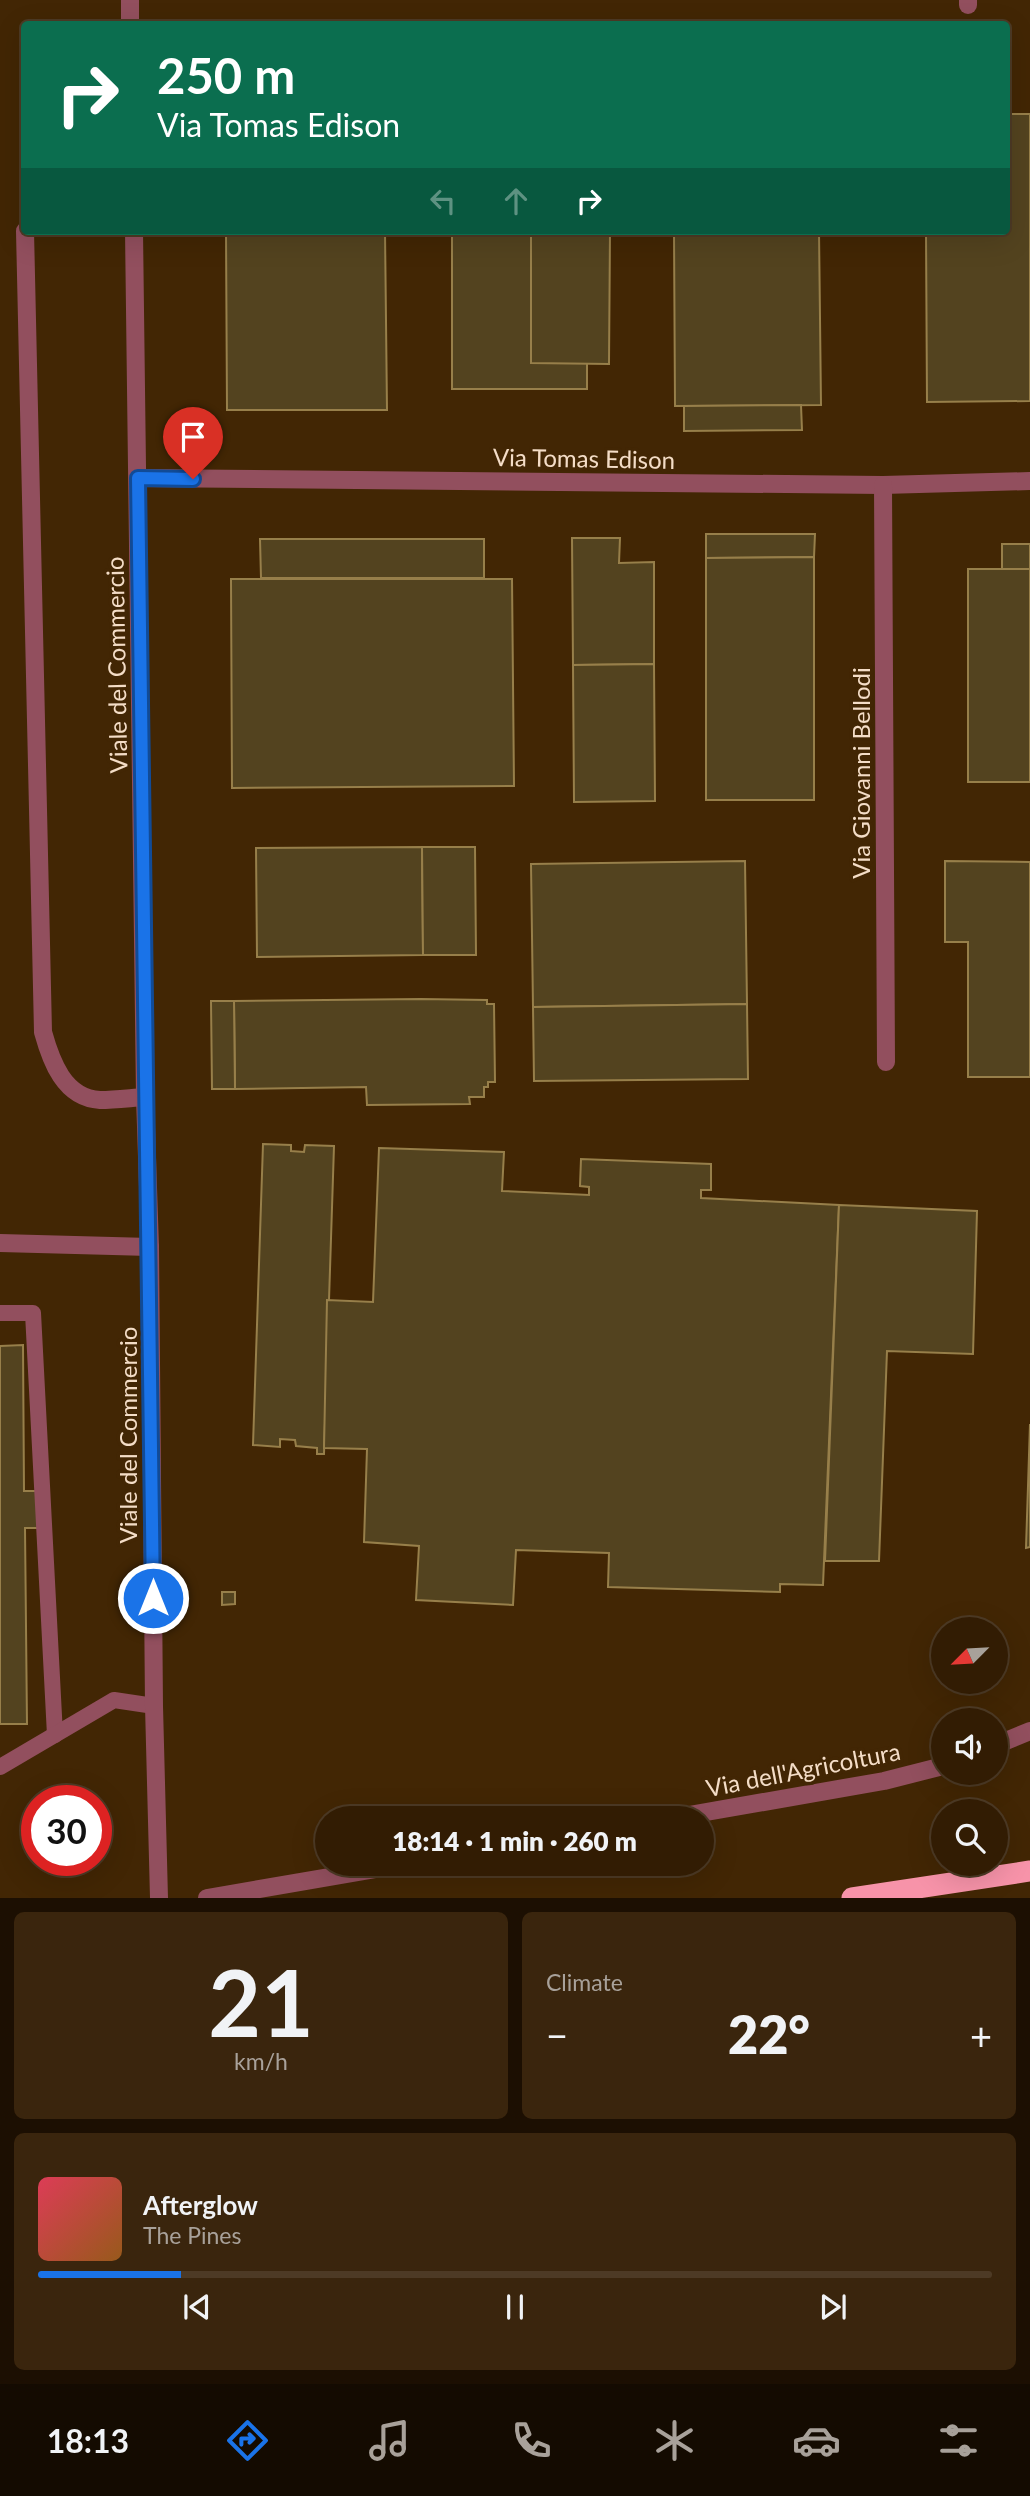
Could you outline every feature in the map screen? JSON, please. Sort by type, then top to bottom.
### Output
[{"type":"highway","points":[[852,1898],[1030,1871]]},
{"type":"street","points":[[130,0],[130,21]]},
{"type":"street","points":[[25,235],[43,1032],[50,1056],[61,1078],[76,1091],[97,1100],[145,1097]]},
{"type":"street","name":"Viale del Commercio","points":[[134,235],[145,1097],[150,1247],[154,1706],[159,1898]]},
{"type":"street","name":"Via Tomas Edison","points":[[138,478],[883,485],[1030,481]]},
{"type":"street","name":"Via Giovanni Bellodi","points":[[883,485],[886,1062]]},
{"type":"street","points":[[0,1242],[150,1247]]},
{"type":"street","points":[[1008,1740],[1030,1731]]},
{"type":"street","name":"Via dell'Agricoltura","points":[[714,1811],[884,1781],[931,1769]]},
{"type":"street","points":[[207,1898],[335,1876]]},
{"type":"lane","points":[[0,1313],[33,1313],[55,1734]]},
{"type":"lane","points":[[0,1767],[114,1700],[154,1706]]},
{"type":"building","points":[[1010,114],[1030,114],[1030,401],[927,402],[926,235],[1010,235]]},
{"type":"building","points":[[226,235],[385,235],[387,410],[227,410]]},
{"type":"building","points":[[452,235],[531,235],[531,363],[587,363],[587,389],[452,389]]},
{"type":"building","points":[[531,235],[610,235],[609,364],[531,363]]},
{"type":"building","points":[[674,235],[819,235],[821,405],[675,406]]},
{"type":"building","points":[[801,405],[802,430],[684,431],[684,406]]},
{"type":"building","points":[[706,534],[815,534],[814,557],[706,558]]},
{"type":"building","points":[[572,538],[620,538],[619,563],[654,562],[654,664],[573,665]]},
{"type":"building","points":[[260,539],[484,539],[484,578],[261,578]]},
{"type":"building","points":[[1002,544],[1030,544],[1030,569],[1002,569]]},
{"type":"building","points":[[814,557],[814,800],[706,800],[706,558]]},
{"type":"building","points":[[968,569],[1030,569],[1030,782],[968,782]]},
{"type":"building","points":[[231,579],[512,579],[514,786],[232,788]]},
{"type":"building","points":[[654,664],[655,801],[574,802],[573,665]]},
{"type":"building","points":[[422,847],[423,955],[257,957],[256,848]]},
{"type":"building","points":[[422,847],[475,847],[476,955],[423,955]]},
{"type":"building","points":[[745,861],[747,1004],[533,1007],[531,864]]},
{"type":"building","points":[[945,861],[1030,862],[1030,1077],[968,1077],[968,942],[945,942]]},
{"type":"building","points":[[487,1000],[487,1004],[494,1004],[495,1082],[488,1082],[488,1087],[484,1087],[484,1097],[469,1097],[470,1104],[367,1105],[366,1087],[235,1089],[234,1001]]},
{"type":"building","points":[[211,1001],[234,1001],[235,1089],[212,1089]]},
{"type":"building","points":[[747,1004],[748,1079],[534,1081],[533,1007]]},
{"type":"building","points":[[263,1144],[291,1145],[291,1151],[304,1152],[305,1145],[334,1146],[324,1454],[317,1454],[317,1448],[296,1446],[295,1440],[280,1439],[280,1447],[253,1445]]},
{"type":"building","points":[[379,1148],[504,1152],[502,1191],[589,1195],[589,1187],[580,1186],[581,1159],[711,1164],[711,1190],[701,1190],[701,1198],[839,1205],[823,1585],[780,1584],[780,1592],[608,1587],[609,1553],[516,1550],[513,1605],[416,1600],[419,1546],[364,1542],[367,1449],[324,1448],[327,1300],[373,1302]]},
{"type":"building","points":[[839,1205],[977,1211],[973,1354],[887,1351],[879,1561],[825,1561]]},
{"type":"building","points":[[23,1345],[24,1491],[41,1491],[42,1528],[25,1528],[27,1724],[0,1724],[0,1346]]},
{"type":"building","points":[[1030,1424],[1030,1547],[1026,1548]]},
{"type":"building","points":[[222,1592],[235,1592],[235,1604],[222,1605]]},
{"type":"route","points":[[153,1598],[138,478],[193,479]]}]
